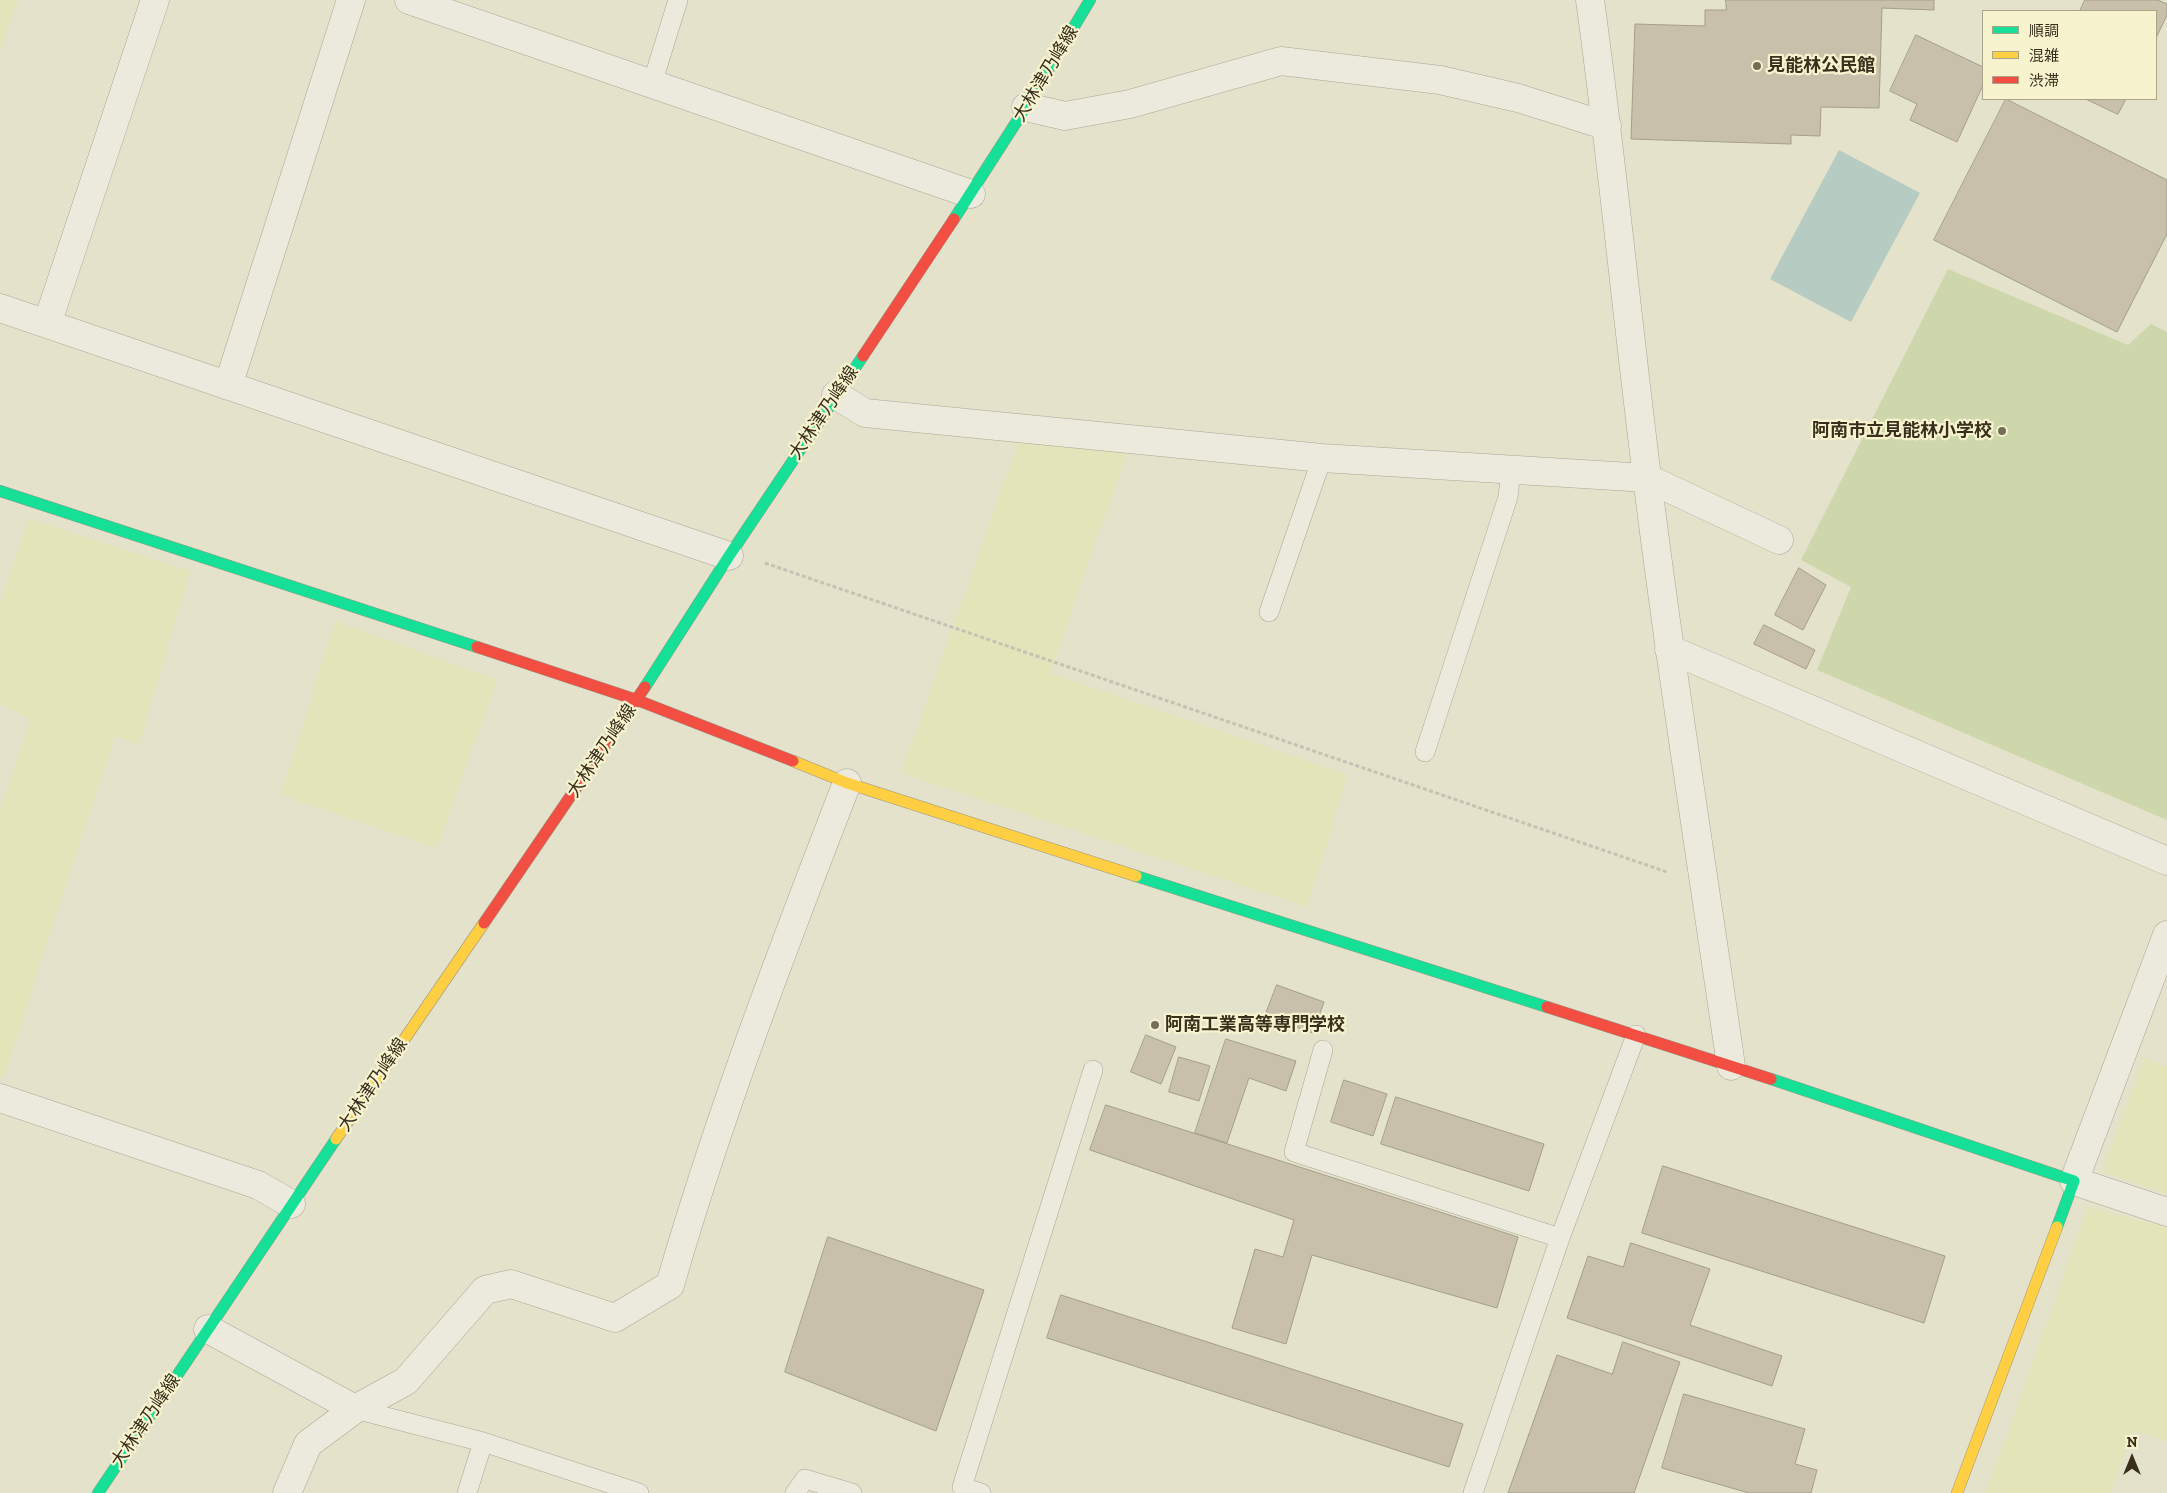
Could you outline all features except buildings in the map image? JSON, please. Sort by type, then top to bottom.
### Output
[{"type":"street","points":[[47,324],[155,0]]},
{"type":"street","points":[[228,386],[351,0]]},
{"type":"street","points":[[409,0],[971,194]]},
{"type":"street","name":"大林津乃峰線","points":[[98,1493],[291,1204],[637,700],[729,556],[971,194],[1026,108],[1090,0]]},
{"type":"street","points":[[1590,0],[1607,126],[1647,478],[1669,649],[1731,1066]]},
{"type":"street","points":[[1026,108],[1065,116],[1111,108],[1139,102],[1282,60],[1440,80],[1518,98],[1607,126]]},
{"type":"street","points":[[0,308],[729,556]]},
{"type":"street","points":[[836,395],[865,414],[1322,458],[1647,478],[1778,540]]},
{"type":"street","points":[[0,491],[637,700],[847,783],[1636,1035],[2167,1212]]},
{"type":"street","points":[[1669,649],[2167,861]]},
{"type":"street","points":[[287,1493],[308,1444],[355,1409],[406,1381],[485,1290],[511,1284],[615,1318],[670,1285],[694,1200],[783,948],[847,783]]},
{"type":"street","points":[[1957,1493],[2167,935]]},
{"type":"street","points":[[0,1098],[258,1185],[291,1204]]},
{"type":"street","points":[[208,1329],[355,1409]]},
{"type":"lane","points":[[652,84],[678,0]]},
{"type":"lane","points":[[1269,612],[1322,458]]},
{"type":"lane","points":[[1425,752],[1508,497],[1511,470]]},
{"type":"lane","points":[[1473,1493],[1560,1238],[1636,1035]]},
{"type":"lane","points":[[1323,1050],[1294,1152],[1560,1238]]},
{"type":"lane","points":[[981,1493],[958,1490],[1093,1070]]},
{"type":"lane","points":[[355,1409],[484,1442],[639,1493]]},
{"type":"lane","points":[[467,1493],[484,1442]]},
{"type":"lane","points":[[795,1493],[805,1480],[852,1493]]},
{"type":"path","points":[[729,556],[782,569],[1664,872],[1705,881]]},
{"type":"green space","points":[[0,0],[18,0],[0,53]]},
{"type":"green space","points":[[1948,269],[2128,345],[2151,324],[2167,332],[2167,820],[1817,670],[1851,587],[1801,560]]},
{"type":"green space","points":[[1018,443],[1128,450],[1050,673],[1348,775],[1307,907],[901,773]]},
{"type":"green space","points":[[29,519],[190,571],[139,744],[115,736],[3,1079],[0,1078],[0,810],[31,719],[0,704],[0,604]]},
{"type":"green space","points":[[335,621],[497,680],[437,848],[281,795]]},
{"type":"green space","points":[[2144,1058],[2167,1067],[2167,1194],[2102,1172]]},
{"type":"green space","points":[[2088,1207],[2167,1228],[2167,1441],[2133,1431],[2111,1493],[1986,1493]]},
{"type":"shaded area","points":[[1839,150],[1920,193],[1851,322],[1770,279]]},
{"type":"traffic: fast","points":[[954,219],[1026,107],[1090,0]]},
{"type":"traffic: fast","points":[[645,687],[729,556],[863,356]]},
{"type":"traffic: fast","points":[[0,491],[477,647]]},
{"type":"traffic: fast","points":[[1136,876],[1547,1007]]},
{"type":"traffic: fast","points":[[1771,1079],[2074,1181],[2057,1227]]},
{"type":"traffic: fast","points":[[98,1493],[336,1139]]},
{"type":"traffic: slow","points":[[793,761],[847,783],[1136,876]]},
{"type":"traffic: slow","points":[[336,1139],[484,923]]},
{"type":"traffic: slow","points":[[1957,1493],[2057,1227]]},
{"type":"traffic: jam","points":[[863,356],[954,219]]},
{"type":"traffic: jam","points":[[477,647],[637,700],[793,761]]},
{"type":"traffic: jam","points":[[484,923],[645,687]]},
{"type":"traffic: jam","points":[[1547,1007],[1771,1079]]},
{"type":"place","name":"見能林公民館","points":[[1757,66]]},
{"type":"place","name":"阿南市立見能林小学校","points":[[2002,431]]},
{"type":"place","name":"阿南工業高等専門学校","points":[[1155,1025]]}]
